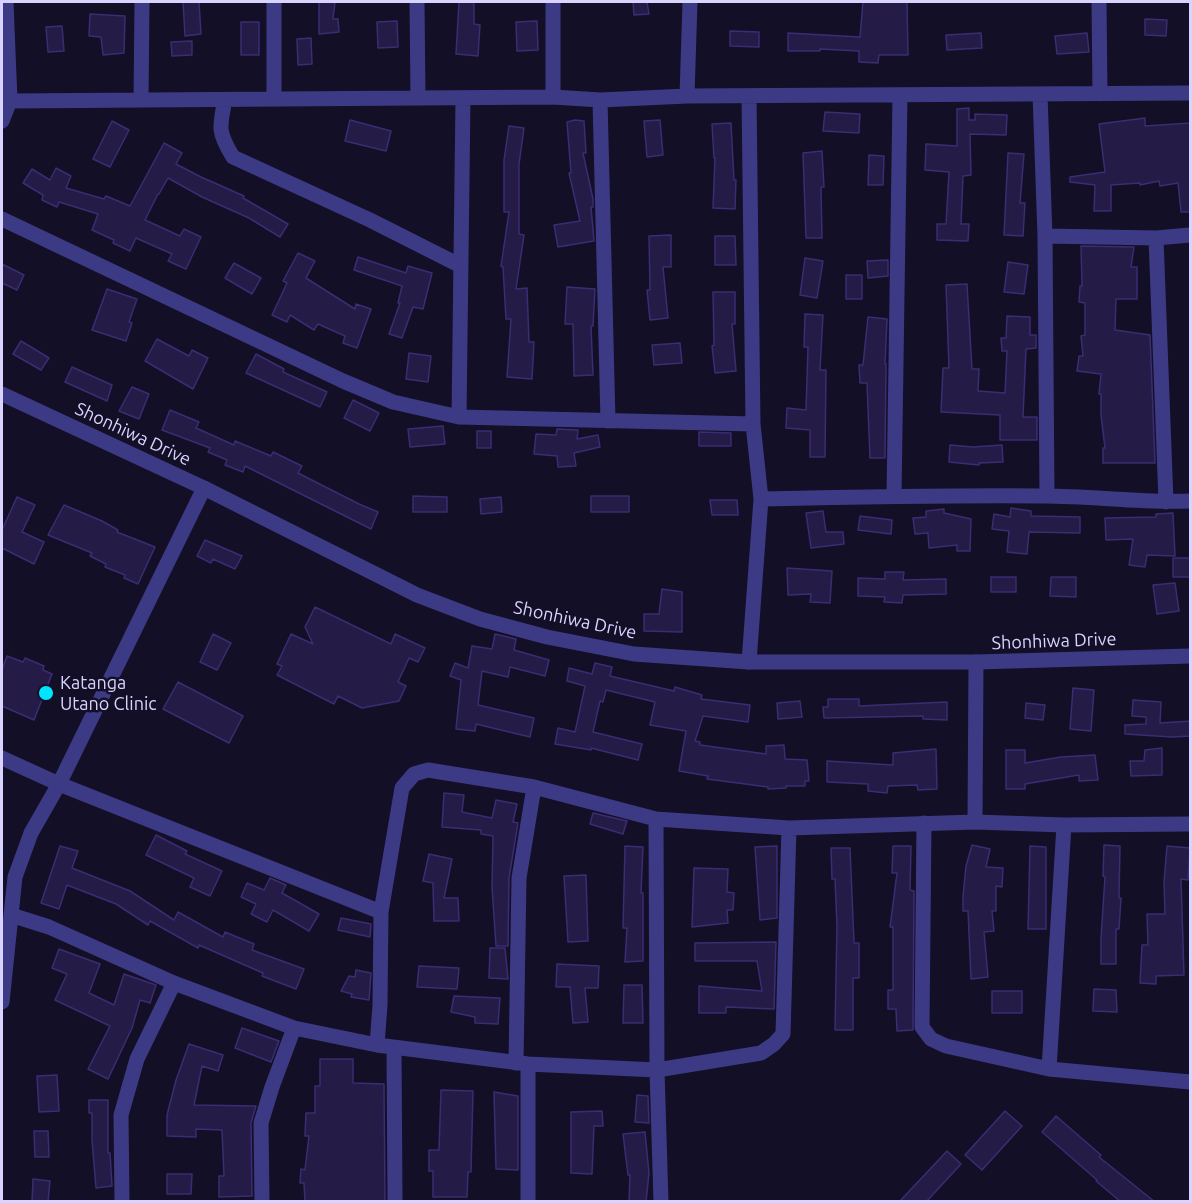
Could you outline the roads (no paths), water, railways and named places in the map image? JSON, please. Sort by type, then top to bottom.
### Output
[{"type":"street","points":[[2,121],[10,101],[6,2]]},
{"type":"street","points":[[141,100],[142,2]]},
{"type":"street","points":[[274,2],[274,99]]},
{"type":"street","points":[[417,2],[418,98]]},
{"type":"street","points":[[553,2],[553,97]]},
{"type":"street","points":[[687,96],[690,2]]},
{"type":"street","points":[[1099,2],[1100,94]]},
{"type":"street","points":[[10,101],[553,97],[600,100],[687,96],[1191,93]]},
{"type":"street","points":[[1040,94],[1045,236],[1047,496]]},
{"type":"street","points":[[894,496],[900,95]]},
{"type":"street","points":[[749,96],[753,424],[761,499],[749,662]]},
{"type":"street","points":[[459,417],[463,99]]},
{"type":"street","points":[[225,100],[220,121],[222,140],[233,157],[370,219],[461,266]]},
{"type":"street","points":[[600,100],[608,421]]},
{"type":"street","points":[[2,219],[343,381],[393,402],[459,417],[753,424]]},
{"type":"street","points":[[1045,236],[1156,238],[1191,235]]},
{"type":"street","points":[[1156,238],[1166,502]]},
{"type":"street","name":"Shonhiwa Drive","points":[[2,394],[204,488],[417,595],[480,619],[547,637],[634,654],[749,662],[976,662],[1191,656]]},
{"type":"street","points":[[2,1002],[15,877],[31,833],[58,784],[204,488]]},
{"type":"street","points":[[761,499],[1047,496],[1166,502],[1191,501]]},
{"type":"street","points":[[975,822],[976,662]]},
{"type":"street","points":[[2,758],[58,784],[381,912]]},
{"type":"street","points":[[377,1045],[381,912],[402,788],[414,774],[428,770],[534,787],[656,819],[789,828],[975,822],[1064,825],[1191,824]]},
{"type":"street","points":[[528,1202],[522,1064],[519,878],[534,787]]},
{"type":"street","points":[[656,819],[657,1070],[661,1202]]},
{"type":"street","points":[[924,823],[922,1027],[931,1039],[946,1046],[1049,1069],[1191,1082]]},
{"type":"street","points":[[1049,1069],[1064,825]]},
{"type":"street","points":[[11,915],[49,927],[174,983],[294,1028],[394,1048],[522,1064],[657,1070],[761,1053],[783,1034],[789,828]]},
{"type":"street","points":[[122,1202],[121,1115],[137,1059],[174,983]]},
{"type":"street","points":[[262,1202],[261,1123],[294,1028]]},
{"type":"street","points":[[394,1048],[395,1202]]},
{"type":"place","name":"Katanga Utano Clinic","points":[[46,693]]}]
